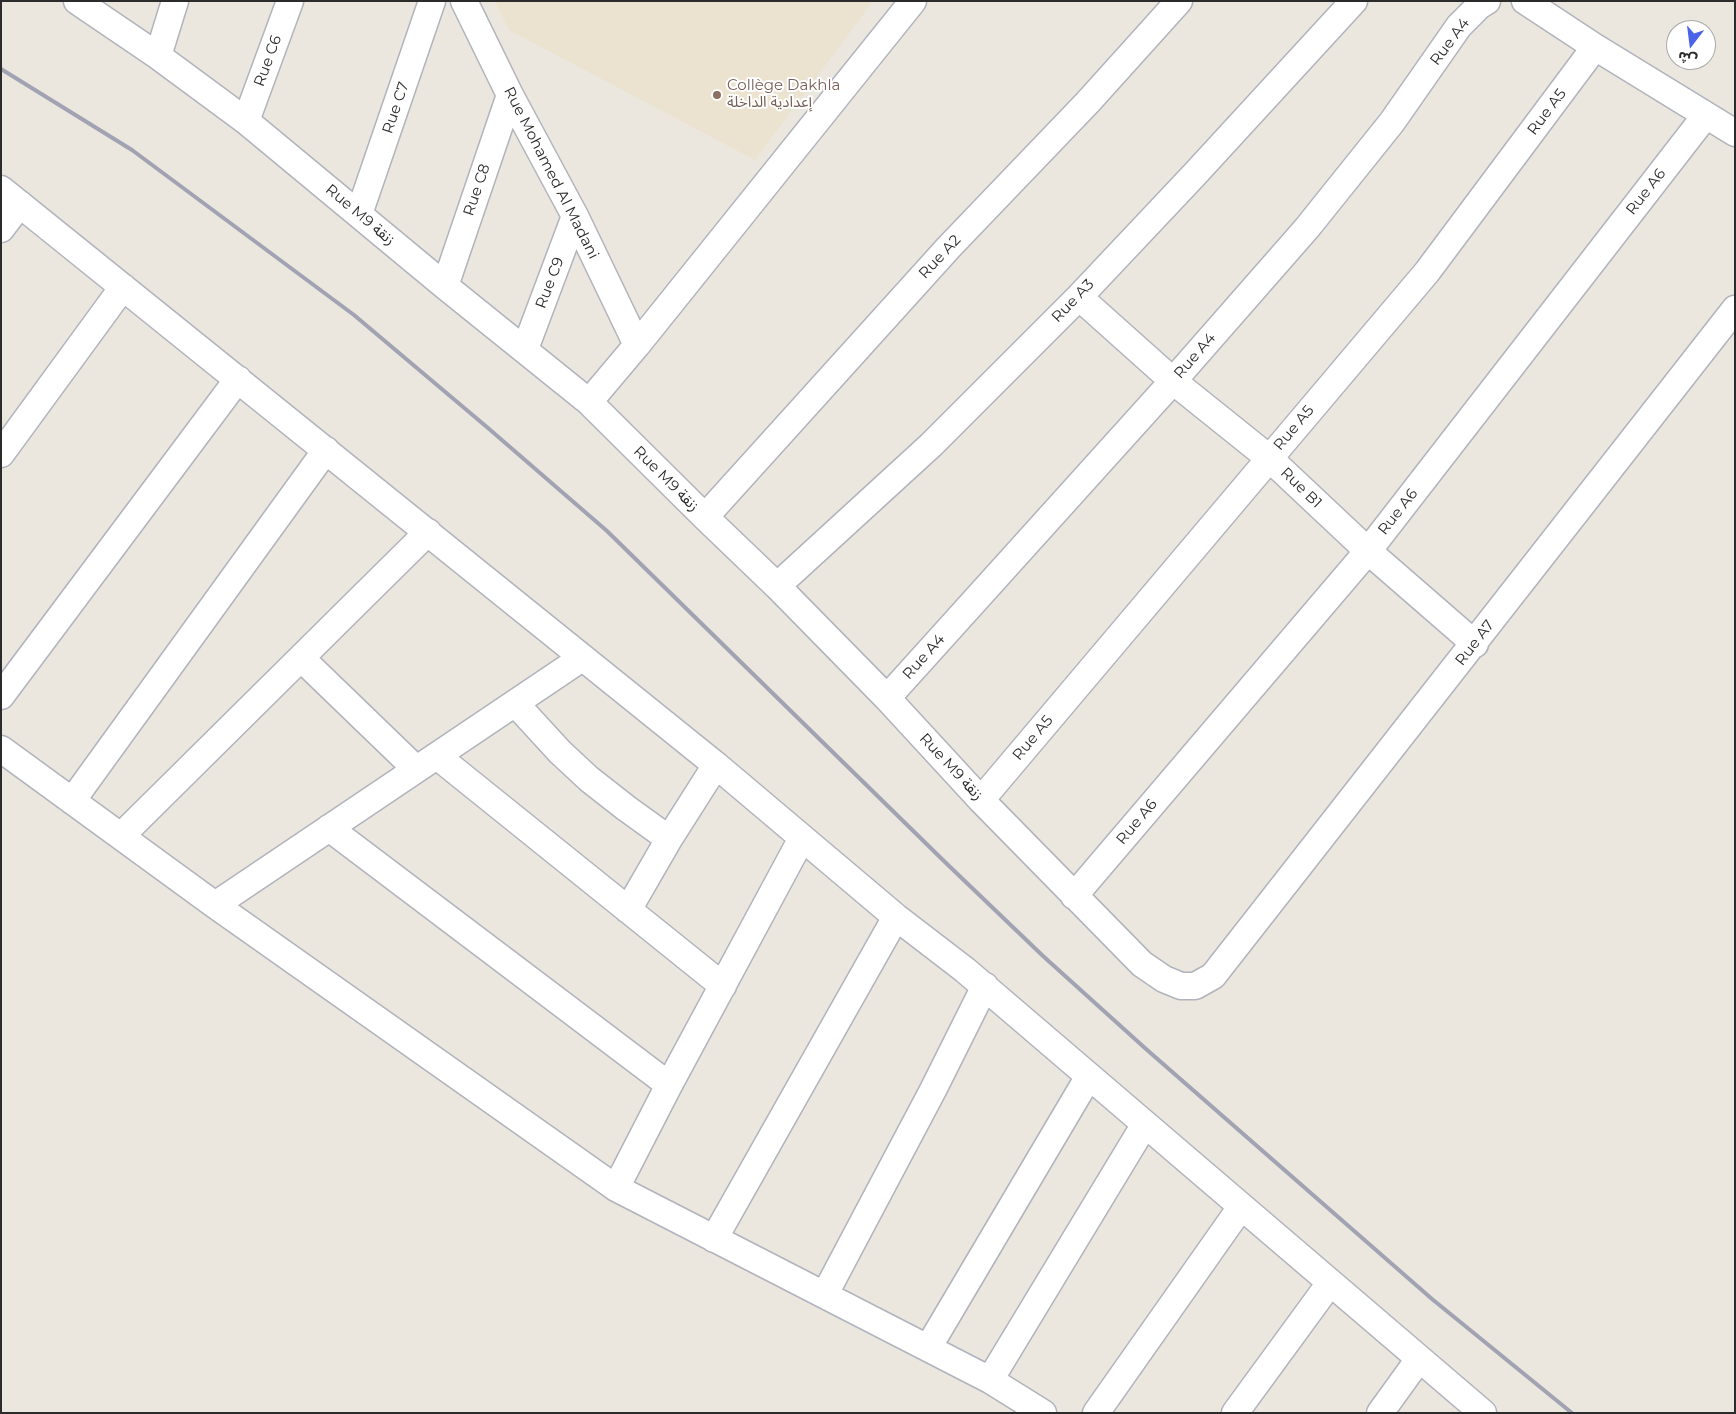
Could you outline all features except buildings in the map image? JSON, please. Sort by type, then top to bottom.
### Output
[{"type":"street","name":"Rue M9 زنقة","points":[[77,1],[158,56],[246,122],[445,286],[590,402],[705,517],[778,586],[887,698],[981,800],[1142,964],[1164,979],[1180,986],[1195,986],[1213,976]]},
{"type":"street","points":[[158,56],[174,1]]},
{"type":"street","name":"Rue C6","points":[[246,122],[290,1]]},
{"type":"street","name":"Rue C7","points":[[359,214],[432,1]]},
{"type":"street","name":"Rue Mohamed Al Madani","points":[[464,1],[510,94],[575,216],[637,345]]},
{"type":"street","points":[[590,402],[913,1]]},
{"type":"street","name":"Rue A2","points":[[705,517],[949,247],[1081,109],[1179,1]]},
{"type":"street","name":"Rue A3","points":[[778,586],[931,445],[1079,297],[1222,146],[1354,1]]},
{"type":"street","name":"Rue A4","points":[[887,698],[1173,381],[1307,228],[1380,137],[1459,26],[1479,6],[1487,1]]},
{"type":"street","points":[[1526,1],[1595,47],[1735,133]]},
{"type":"street","name":"Rue A5","points":[[981,800],[1427,272],[1595,47]]},
{"type":"street","name":"Rue C8","points":[[445,286],[510,94]]},
{"type":"street","name":"Rue A6","points":[[1074,896],[1368,551],[1706,115]]},
{"type":"street","points":[[1,229],[11,197],[716,765],[896,917],[985,986],[1484,1413]]},
{"type":"street","name":"Rue C9","points":[[525,349],[575,216]]},
{"type":"street","points":[[1,454],[123,287]]},
{"type":"street","name":"Rue B1","points":[[1079,297],[1173,381],[1269,458],[1368,551],[1475,644]]},
{"type":"street","name":"Rue A7","points":[[1213,976],[1475,644],[1735,309]]},
{"type":"street","points":[[1,696],[238,379]]},
{"type":"street","points":[[72,800],[326,450]]},
{"type":"street","points":[[121,836],[428,532]]},
{"type":"street","points":[[300,658],[426,762],[628,910],[723,986]]},
{"type":"street","points":[[215,905],[582,658]]},
{"type":"street","points":[[515,703],[560,752],[589,779],[669,839]]},
{"type":"street","points":[[1,749],[215,905],[616,1188],[990,1380],[1043,1413]]},
{"type":"street","points":[[628,910],[669,839],[716,765]]},
{"type":"street","points":[[329,828],[669,1085]]},
{"type":"street","points":[[616,1188],[669,1085],[802,838]]},
{"type":"street","points":[[714,1239],[896,917]]},
{"type":"street","points":[[825,1294],[933,1090],[985,986]]},
{"type":"street","points":[[928,1348],[1089,1076]]},
{"type":"street","points":[[990,1380],[1145,1124]]},
{"type":"street","points":[[1096,1413],[1241,1206]]},
{"type":"street","points":[[1235,1413],[1330,1283]]},
{"type":"street","points":[[1380,1413],[1420,1359]]},
{"type":"shaded area","name":"Collège Dakhla إعدادية الداخلة","points":[[495,1],[873,1],[755,160],[509,30]]},
{"type":"railway","points":[[1,69],[132,150],[354,315],[488,428],[607,531],[1043,956],[1146,1049],[1432,1299],[1572,1413]]},
{"type":"place","name":"Collège Dakhla إعدادية الداخلة","points":[[717,95]]}]
